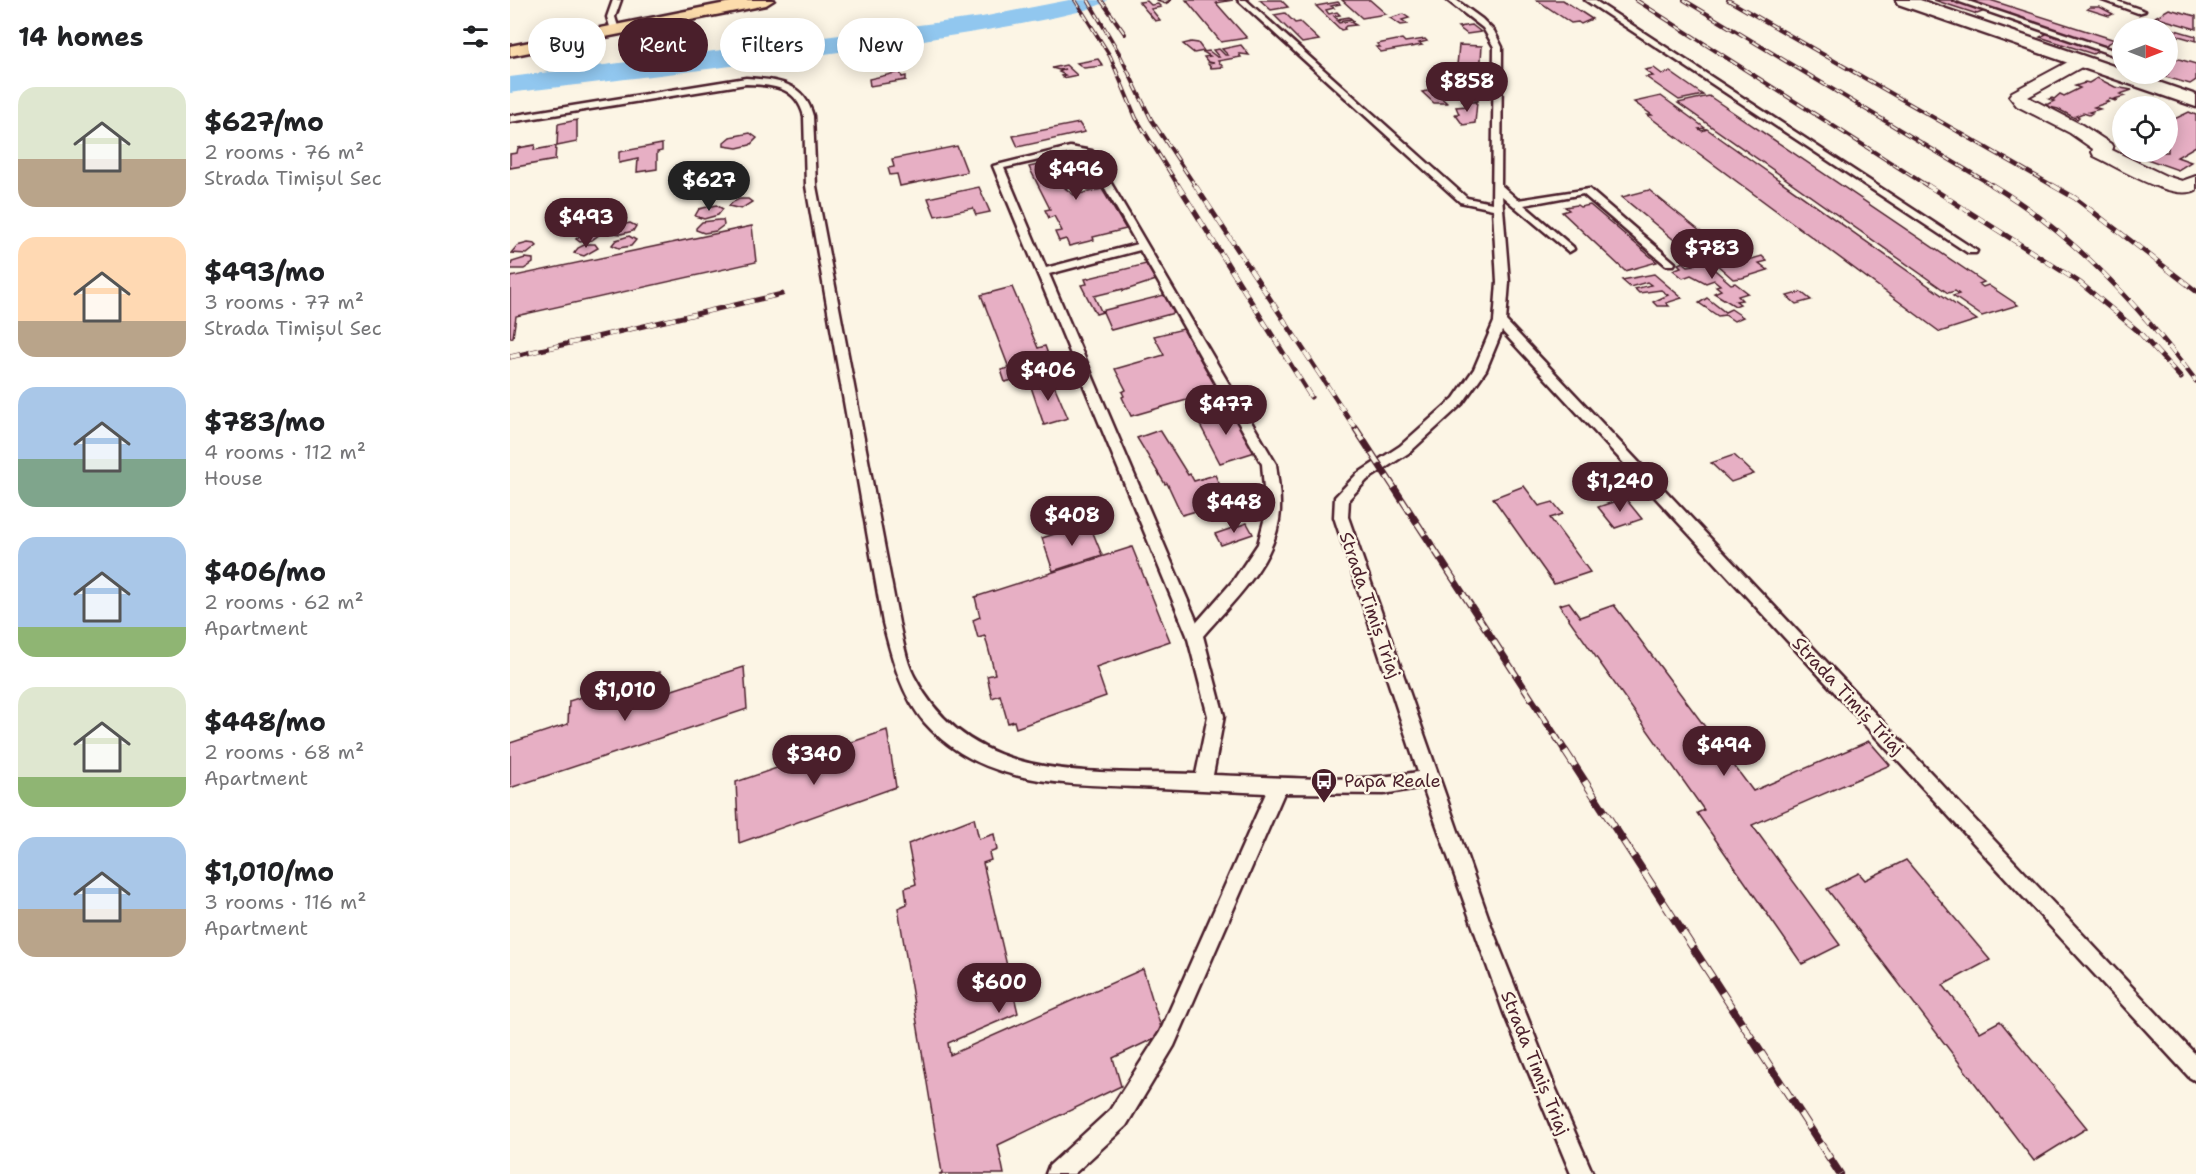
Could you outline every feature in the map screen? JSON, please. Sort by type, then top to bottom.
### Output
[{"type":"main road","points":[[510,51],[766,0]]},
{"type":"main road","points":[[1904,0],[2196,101]]},
{"type":"street","points":[[2081,60],[2018,96],[2024,102],[2076,129],[2103,148],[2101,152],[2159,180],[2184,188],[2196,182]]},
{"type":"lane","points":[[615,30],[611,17],[617,0]]},
{"type":"lane","points":[[1242,0],[1464,200],[1497,207]]},
{"type":"lane","name":"Strada Timiș Triaj","points":[[1451,0],[1495,37],[1498,47],[1496,186],[1503,282],[1500,322],[1480,370],[1458,401],[1405,449],[1362,477],[1342,497],[1341,517],[1471,899],[1544,1090],[1582,1174]]},
{"type":"lane","points":[[1589,0],[1972,251]]},
{"type":"lane","points":[[1958,0],[2112,53]]},
{"type":"lane","points":[[2106,0],[2141,11]]},
{"type":"lane","points":[[510,118],[746,81],[776,85],[792,90],[803,99],[810,126],[811,186],[889,611],[904,676],[931,718],[966,747],[1006,766],[1055,776],[1384,786],[1428,778]]},
{"type":"lane","points":[[1195,635],[1252,567],[1270,530],[1274,497],[1269,464],[1089,153],[1070,150],[998,166],[1195,635],[1216,716],[1203,781]]},
{"type":"lane","points":[[1496,186],[1569,249]]},
{"type":"lane","points":[[1517,203],[1585,191],[1670,264]]},
{"type":"lane","points":[[1043,272],[1143,246]]},
{"type":"lane","name":"Strada Timiș Triaj","points":[[1500,322],[2196,1070]]},
{"type":"lane","points":[[1057,1174],[1119,1118],[1167,1039],[1279,784]]},
{"type":"building","points":[[1186,0],[1233,0],[1216,3],[1247,38],[1221,42]]},
{"type":"building","points":[[1260,0],[1281,0],[1288,7],[1271,10]]},
{"type":"building","points":[[1342,0],[1370,0],[1386,14],[1362,18]]},
{"type":"building","points":[[1537,0],[1563,0],[1592,19],[1581,24],[1571,23]]},
{"type":"building","points":[[1934,0],[1951,0],[1985,11],[1977,14]]},
{"type":"building","points":[[1964,0],[1990,0],[2112,39],[2112,42],[2104,46]]},
{"type":"building","points":[[1147,1],[1151,5],[1158,4],[1161,7],[1151,9],[1160,20],[1155,21],[1139,2]]},
{"type":"building","points":[[1338,2],[1340,4],[1326,10],[1328,13],[1337,12],[1340,15],[1334,16],[1337,19],[1349,17],[1354,21],[1350,19],[1337,21],[1339,23],[1349,21],[1356,25],[1346,26],[1341,30],[1316,6]]},
{"type":"building","points":[[2100,7],[2113,14],[2109,16],[2087,9]]},
{"type":"building","points":[[2169,9],[2196,16],[2196,29],[2178,24],[2178,18],[2155,17]]},
{"type":"building","points":[[1285,13],[1295,23],[1300,22],[1319,40],[1302,43],[1274,15]]},
{"type":"building","points":[[1403,14],[1409,18],[1402,20],[1408,24],[1401,25],[1390,18]]},
{"type":"building","points":[[1472,25],[1481,32],[1467,34],[1458,27]]},
{"type":"building","points":[[2178,31],[2196,36],[2196,41],[2178,36]]},
{"type":"building","points":[[2048,33],[2100,50],[2093,54],[2040,37]]},
{"type":"building","points":[[1402,39],[1405,42],[1425,39],[1427,41],[1419,43],[1422,45],[1381,52],[1376,47],[1380,47],[1377,44]]},
{"type":"building","points":[[1198,43],[1204,51],[1194,53],[1183,44]]},
{"type":"building","points":[[1241,45],[1249,55],[1239,54],[1241,57],[1218,61],[1223,67],[1211,68],[1208,64],[1214,63],[1208,62],[1204,57],[1210,56],[1203,52],[1209,51],[1219,57],[1213,50],[1219,49],[1228,55],[1222,49]]},
{"type":"building","points":[[1459,45],[1482,46],[1478,101],[1462,100],[1462,96],[1454,95]]},
{"type":"building","points":[[1098,59],[1103,66],[1084,68],[1077,63]]},
{"type":"building","points":[[2178,59],[2196,64],[2196,80],[2190,84],[2178,81]]},
{"type":"building","points":[[1066,65],[1077,75],[1063,78],[1061,76],[1065,75],[1059,72],[1065,69],[1052,68]]},
{"type":"building","points":[[1654,68],[1662,74],[1670,72],[1703,95],[1679,100],[1646,77],[1653,76],[1645,70]]},
{"type":"building","points":[[900,72],[902,77],[906,76],[906,80],[870,86],[869,79]]},
{"type":"building","points":[[2097,78],[2115,87],[2132,90],[2120,94],[2125,96],[2112,96],[2112,100],[2106,101],[2109,102],[2094,107],[2100,109],[2089,112],[2092,113],[2089,115],[2083,113],[2076,116],[2079,117],[2077,119],[2058,109],[2041,105],[2054,101],[2049,99],[2054,99],[2060,94],[2064,96],[2080,88],[2075,86],[2085,82],[2089,83]]},
{"type":"building","points":[[1433,90],[1447,103],[1434,103],[1422,92]]},
{"type":"building","points":[[1661,96],[1705,128],[1699,129],[1702,131],[1707,129],[1977,320],[1940,332],[1647,115],[1652,115],[1634,102]]},
{"type":"building","points":[[1709,96],[1984,282],[1979,284],[1983,287],[1988,285],[2018,305],[1982,316],[1953,296],[1959,294],[1955,291],[1948,293],[1678,103]]},
{"type":"building","points":[[1467,102],[1477,102],[1475,123],[1463,125],[1455,114],[1459,114],[1456,107],[1467,106]]},
{"type":"building","points":[[2189,112],[2196,115],[2196,146],[2178,156],[2178,117]]},
{"type":"building","points":[[577,120],[577,142],[557,146],[558,124]]},
{"type":"building","points":[[1079,123],[1085,132],[1018,147],[1013,136]]},
{"type":"building","points":[[750,133],[757,138],[750,145],[737,148],[724,146],[724,142],[730,137]]},
{"type":"building","points":[[662,144],[662,151],[657,152],[657,169],[637,172],[638,159],[619,163],[619,152]]},
{"type":"building","points":[[535,145],[534,150],[556,146],[555,160],[510,168],[510,154],[517,153],[518,148]]},
{"type":"building","points":[[957,146],[967,172],[900,186],[897,174],[890,175],[888,168],[894,167],[892,159]]},
{"type":"building","points":[[1083,155],[1097,178],[1067,184],[1069,187],[1065,188],[1074,195],[1102,189],[1126,229],[1069,246],[1066,239],[1059,241],[1055,232],[1062,231],[1054,216],[1049,218],[1045,210],[1050,209],[1029,167]]},
{"type":"building","points":[[2178,157],[2191,162],[2178,170],[2155,162],[2178,162]]},
{"type":"building","points":[[979,187],[990,212],[976,215],[973,208],[935,216],[928,198]]},
{"type":"building","points":[[1649,190],[1717,245],[1690,253],[1622,197]]},
{"type":"building","points":[[739,199],[748,199],[752,202],[741,209],[729,206]]},
{"type":"building","points":[[716,205],[723,209],[718,215],[704,219],[695,216],[699,209]]},
{"type":"building","points":[[1577,205],[1580,207],[1590,205],[1657,262],[1625,271],[1562,212],[1569,210],[1565,207]]},
{"type":"building","points":[[723,220],[724,225],[716,231],[704,233],[696,230],[702,222]]},
{"type":"building","points":[[630,223],[636,226],[633,231],[613,233],[617,226]]},
{"type":"building","points":[[752,226],[756,262],[516,316],[513,337],[510,338],[510,277]]},
{"type":"building","points":[[594,230],[600,234],[592,240],[580,242],[576,239],[584,232]]},
{"type":"building","points":[[629,236],[636,240],[631,246],[619,248],[612,245],[616,240]]},
{"type":"building","points":[[528,243],[537,246],[527,254],[511,253],[517,246]]},
{"type":"building","points":[[586,244],[595,244],[598,248],[584,256],[574,253],[578,248]]},
{"type":"building","points":[[1762,256],[1767,261],[1759,263],[1768,270],[1742,278],[1733,279],[1715,263],[1733,259],[1738,263]]},
{"type":"building","points":[[525,258],[533,259],[533,263],[524,269],[510,269],[512,262]]},
{"type":"building","points":[[1702,259],[1731,284],[1735,283],[1748,293],[1738,296],[1742,300],[1736,301],[1740,304],[1735,306],[1714,293],[1721,290],[1716,286],[1720,285],[1714,280],[1706,283],[1691,275],[1683,278],[1673,270],[1681,267],[1678,264],[1683,262],[1688,266],[1694,265],[1690,262]]},
{"type":"building","points":[[1146,264],[1156,280],[1123,291],[1123,289],[1094,296],[1101,311],[1164,295],[1174,313],[1111,330],[1103,312],[1096,314],[1081,285],[1087,284],[1085,279]]},
{"type":"building","points":[[1654,274],[1682,298],[1666,303],[1669,306],[1657,306],[1653,302],[1668,295],[1661,290],[1639,293],[1635,289],[1651,285],[1647,282],[1630,287],[1622,280]]},
{"type":"building","points":[[1012,287],[1038,348],[1045,346],[1049,357],[1041,359],[1046,371],[1005,382],[1001,370],[1009,368],[981,295]]},
{"type":"building","points":[[1801,292],[1811,300],[1796,304],[1787,296]]},
{"type":"building","points":[[1707,298],[1725,312],[1731,309],[1743,317],[1734,321],[1725,315],[1718,316],[1699,303]]},
{"type":"building","points":[[1183,329],[1218,391],[1131,416],[1122,397],[1124,396],[1122,392],[1126,390],[1115,369],[1164,355],[1154,336]]},
{"type":"building","points":[[1051,378],[1068,418],[1044,425],[1030,384]]},
{"type":"building","points":[[1231,410],[1255,452],[1220,463],[1197,419]]},
{"type":"building","points":[[1160,430],[1188,475],[1190,474],[1194,481],[1215,475],[1228,502],[1182,515],[1167,483],[1165,484],[1137,438]]},
{"type":"building","points":[[1734,455],[1754,474],[1731,482],[1711,463]]},
{"type":"building","points":[[1524,486],[1539,506],[1553,502],[1563,514],[1550,518],[1590,572],[1554,584],[1493,498]]},
{"type":"building","points":[[1625,498],[1642,519],[1615,528],[1598,507]]},
{"type":"building","points":[[1089,523],[1102,555],[1053,571],[1042,538]]},
{"type":"building","points":[[1247,523],[1253,534],[1221,545],[1215,534]]},
{"type":"building","points":[[1132,547],[1170,641],[1096,667],[1106,696],[1016,728],[1014,721],[1008,723],[1000,695],[992,698],[987,676],[995,674],[985,636],[978,638],[973,620],[980,617],[975,597]]},
{"type":"building","points":[[1569,602],[1580,617],[1614,605],[1753,791],[1869,741],[1890,765],[1752,825],[1840,945],[1802,964],[1697,813],[1704,810],[1559,605]]},
{"type":"building","points":[[744,667],[747,709],[510,788],[510,743],[568,724],[569,701],[660,672],[660,694]]},
{"type":"building","points":[[887,730],[896,787],[739,843],[736,782]]},
{"type":"building","points":[[974,818],[979,839],[994,834],[997,850],[989,853],[991,860],[983,863],[1018,1013],[948,1043],[950,1055],[1143,969],[1163,1034],[1113,1058],[1121,1086],[998,1145],[1004,1174],[939,1174],[942,1173],[898,908],[907,904],[905,888],[916,884],[908,844]]},
{"type":"building","points":[[1906,860],[1990,960],[1943,985],[1980,1032],[2000,1021],[2087,1128],[2034,1161],[1827,889],[1859,873],[1865,880]]},
{"type":"waterway","points":[[510,85],[982,25],[1061,10],[1095,0]]},
{"type":"railway","points":[[1075,0],[1110,56],[1136,118],[1179,187]]},
{"type":"railway","points":[[1088,0],[1119,53],[1151,119],[1196,187]]},
{"type":"railway","points":[[1101,0],[1125,34]]},
{"type":"railway","points":[[1636,0],[1929,187]]},
{"type":"railway","points":[[1684,0],[1995,187]]},
{"type":"railway","points":[[1728,0],[2055,187]]},
{"type":"railway","points":[[1178,185],[1311,397]]},
{"type":"railway","points":[[1195,185],[1357,431]]},
{"type":"railway","points":[[1927,185],[2079,282],[2138,331],[2181,378]]},
{"type":"railway","points":[[1992,185],[2022,204],[2050,226],[2103,273],[2152,326],[2196,381]]},
{"type":"railway","points":[[2052,185],[2075,198],[2196,291]]},
{"type":"railway","points":[[510,357],[782,294]]},
{"type":"railway","points":[[1356,429],[1566,752]]},
{"type":"railway","points":[[1565,751],[1840,1174]]},
{"type":"place","name":"Papa Reale","points":[[1324,804]]}]
